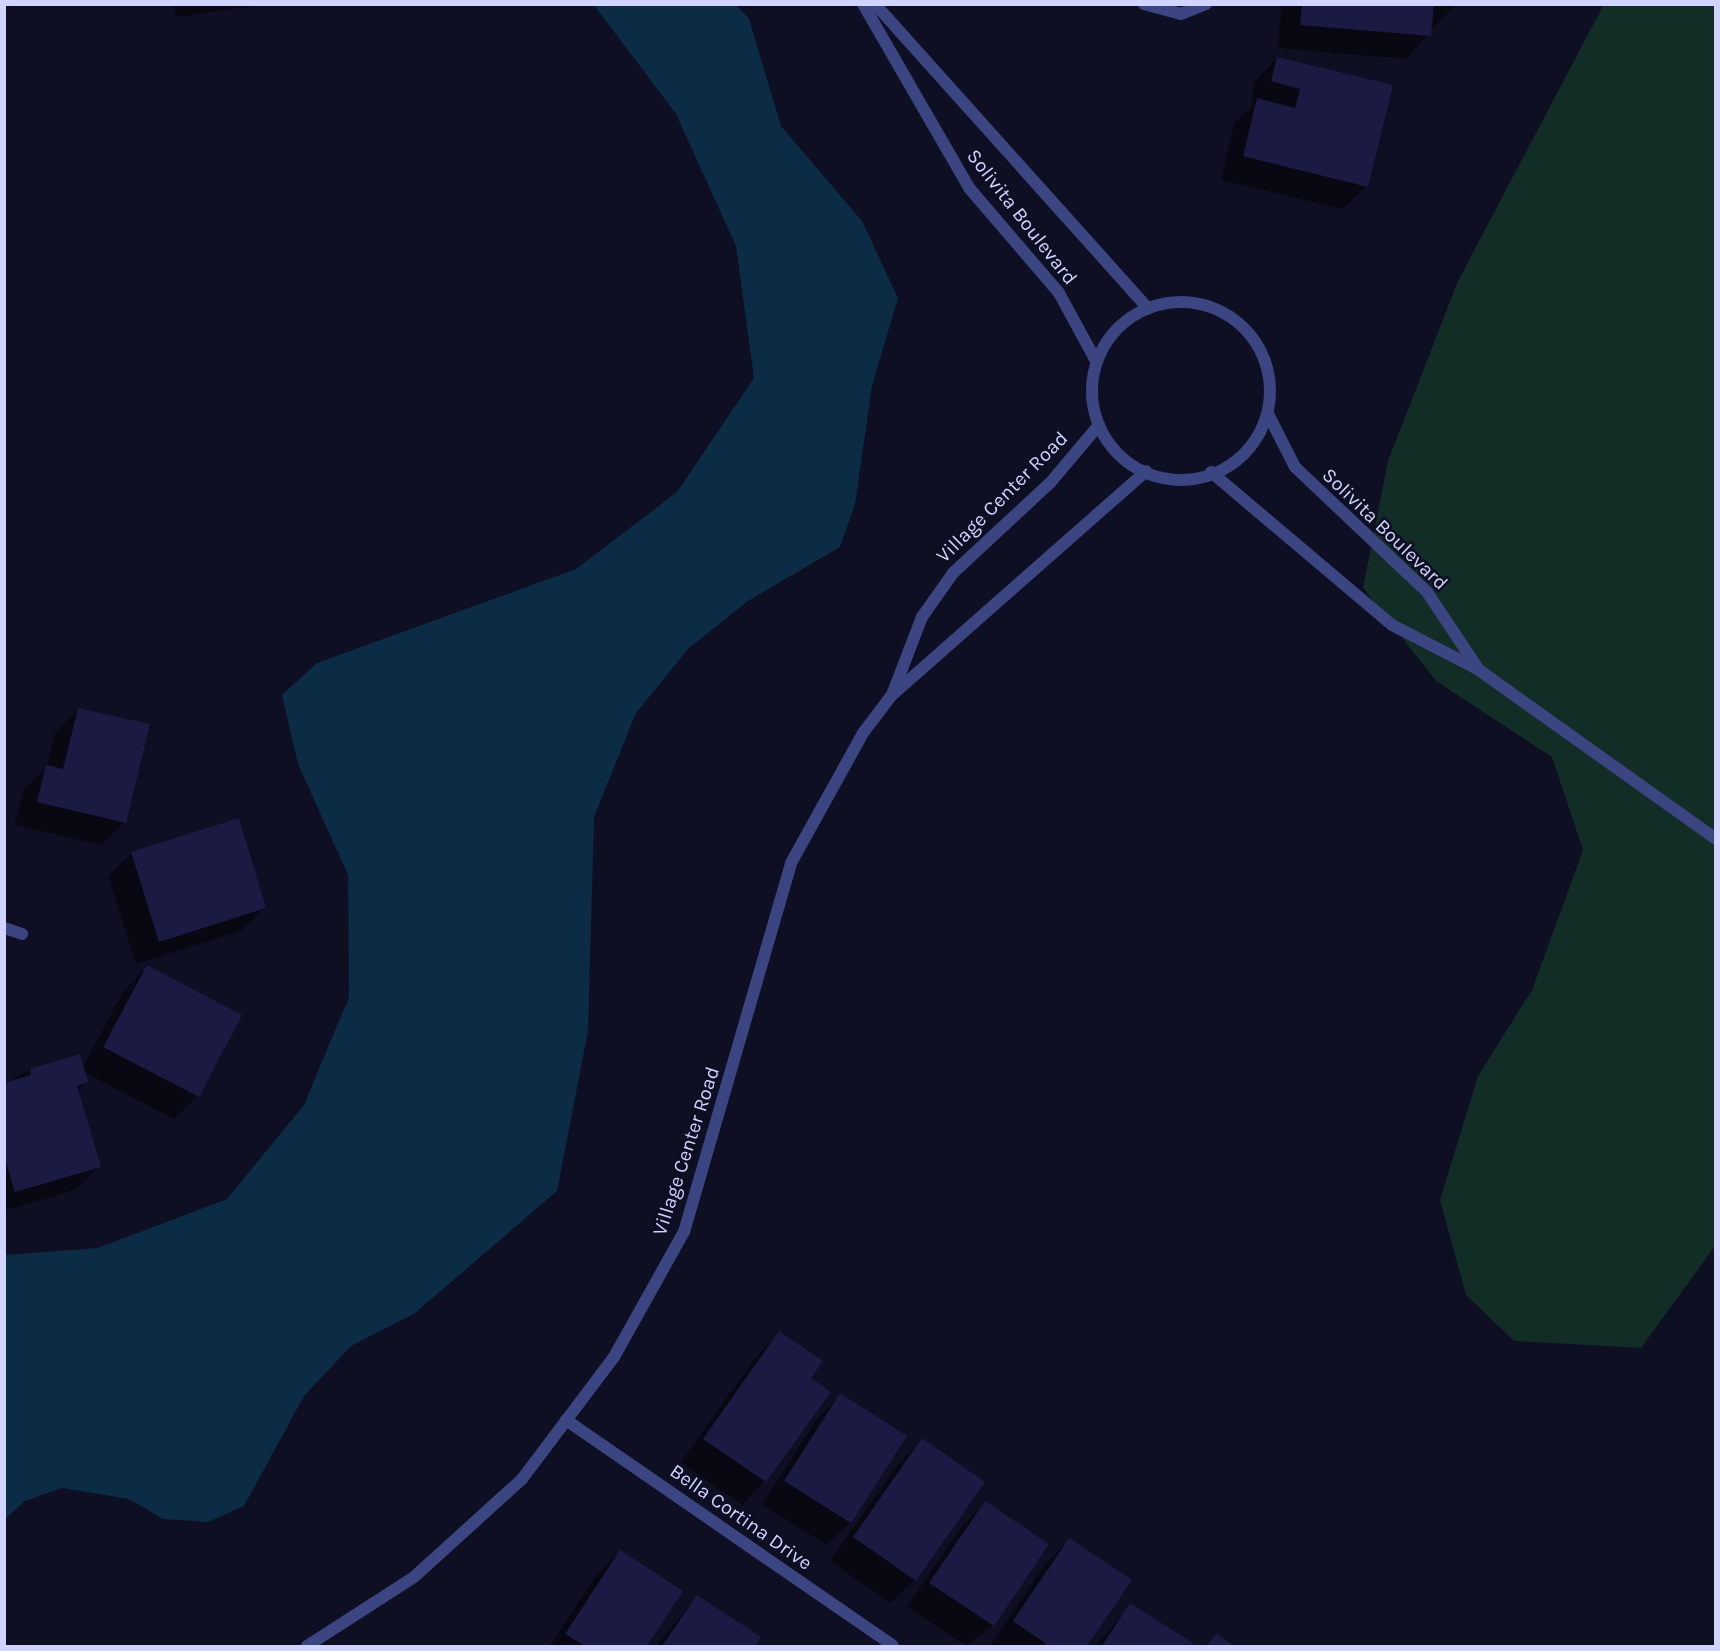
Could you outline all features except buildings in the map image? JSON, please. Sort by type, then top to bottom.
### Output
[{"type":"street","name":"Solivita Boulevard","points":[[863,4],[970,189],[1059,293],[1096,361]]},
{"type":"street","name":"Solivita Boulevard","points":[[875,4],[1148,309]]},
{"type":"street","points":[[1144,4],[1181,14],[1206,4]]},
{"type":"street","points":[[1191,302],[1240,323],[1262,352],[1271,386],[1268,414],[1248,451],[1211,471],[1172,479],[1146,471],[1106,444],[1099,426],[1092,385],[1096,361],[1112,336],[1148,309],[1191,302]]},
{"type":"street","name":"Solivita Boulevard","points":[[1268,414],[1295,467],[1427,592],[1479,670]]},
{"type":"street","name":"Village Center Road","points":[[891,696],[922,617],[953,573],[1050,483],[1099,426]]},
{"type":"street","name":"Village Center Road","points":[[307,1647],[414,1577],[522,1479],[614,1357],[684,1232],[791,863],[863,733],[891,696],[1146,471]]},
{"type":"street","name":"Solivita Boulevard","points":[[1211,471],[1392,625],[1479,670],[1716,839]]},
{"type":"street","points":[[4,928],[22,934]]},
{"type":"street","name":"Bella Cortina Drive","points":[[566,1420],[893,1647]]},
{"type":"green space","points":[[1604,4],[1715,5],[1715,1246],[1641,1348],[1514,1341],[1466,1295],[1440,1200],[1478,1076],[1532,990],[1583,850],[1552,757],[1436,681],[1363,588],[1388,461],[1458,281]]},
{"type":"water","points":[[594,5],[736,5],[749,19],[781,126],[862,221],[898,298],[872,386],[855,504],[840,547],[748,601],[688,649],[636,713],[594,817],[588,1031],[557,1191],[415,1313],[351,1346],[304,1396],[244,1506],[208,1522],[163,1519],[129,1499],[62,1488],[25,1501],[5,1519],[5,1255],[98,1248],[227,1199],[304,1105],[349,997],[348,875],[298,764],[282,695],[317,663],[576,569],[677,492],[754,378],[736,246],[676,114]]}]
